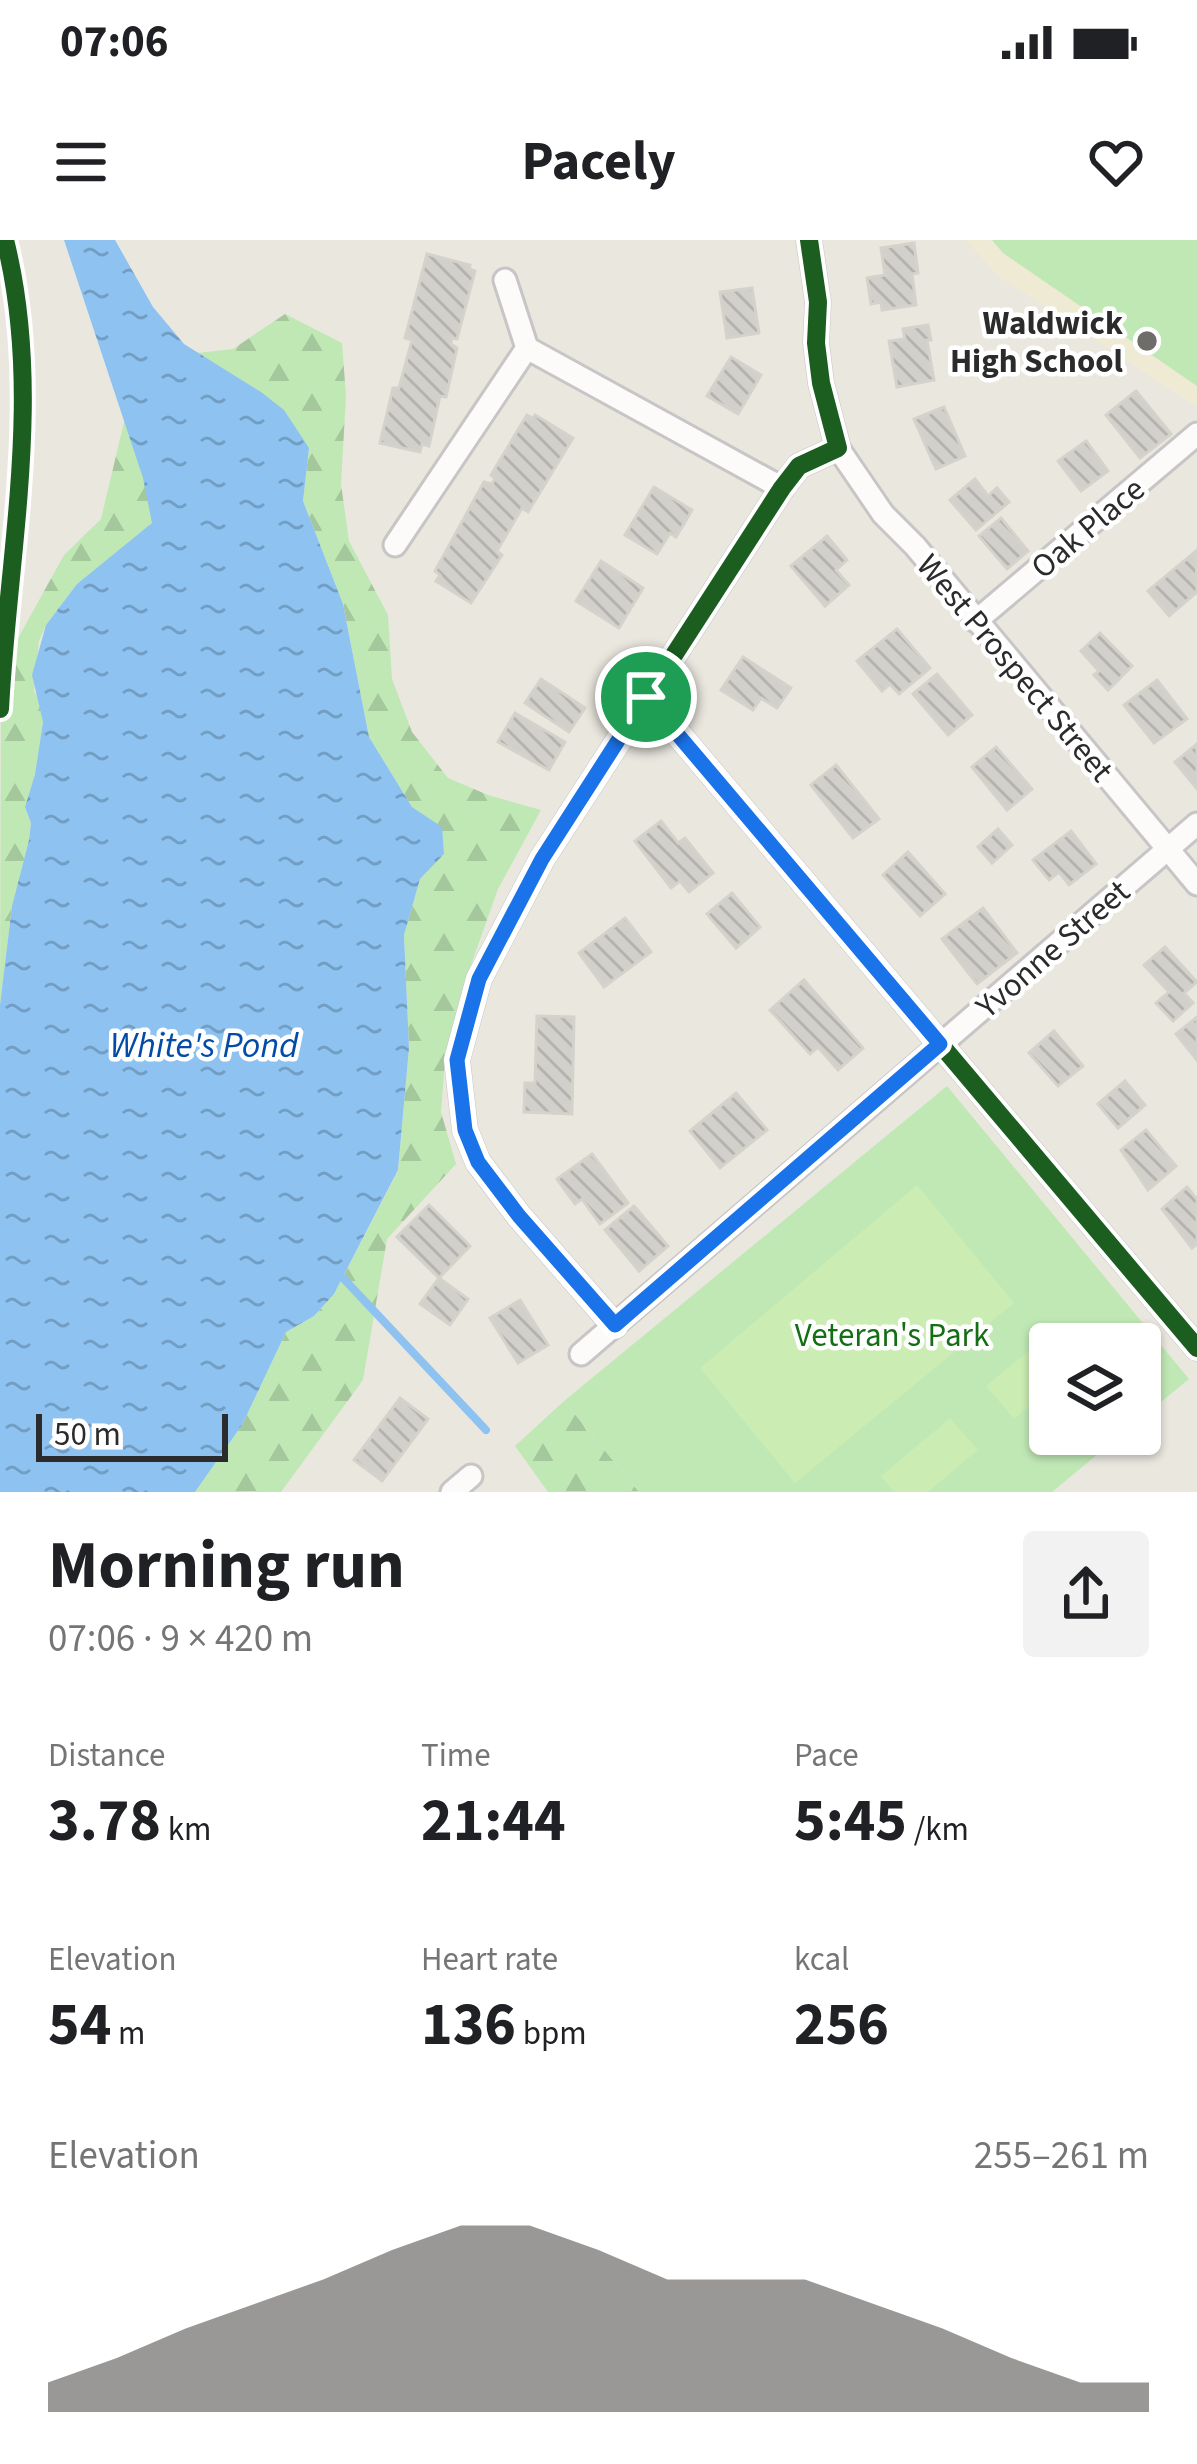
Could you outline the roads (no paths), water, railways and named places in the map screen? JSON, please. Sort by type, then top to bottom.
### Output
[{"type":"street","name":"West Prospect Street","points":[[809,240],[818,302],[821,383],[838,448],[883,514],[1197,884]]},
{"type":"street","points":[[505,280],[527,348],[782,488]]},
{"type":"street","points":[[395,545],[527,348]]},
{"type":"street","name":"Oak Place","points":[[976,620],[1197,434]]},
{"type":"street","points":[[615,1325],[478,1162],[465,1130],[457,1060],[479,979],[542,859],[782,488],[800,466],[838,448]]},
{"type":"street","points":[[646,697],[1197,1348]]},
{"type":"street","name":"Yvonne Street","points":[[580,1354],[1197,824]]},
{"type":"street","points":[[452,1492],[471,1476]]},
{"type":"water","name":"White's Pond","points":[[64,240],[115,240],[153,307],[184,344],[284,410],[309,448],[303,501],[343,604],[369,737],[412,807],[442,827],[444,854],[420,879],[404,935],[409,1048],[398,1170],[334,1294],[314,1316],[286,1332],[242,1425],[195,1492],[0,1492],[0,1005],[12,906],[29,840],[31,823],[25,807],[43,722],[32,675],[46,625],[77,584],[152,523],[143,478]]},
{"type":"waterway","points":[[343,1278],[486,1430]]},
{"type":"place","name":"Waldwick High School","points":[[1147,341]]},
{"type":"park label","name":"Veteran's Park","points":[[892,1334]]}]
